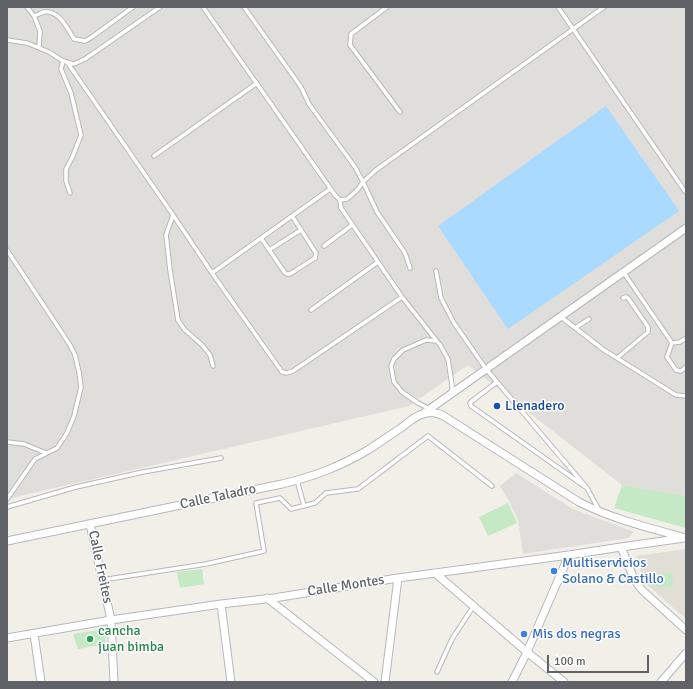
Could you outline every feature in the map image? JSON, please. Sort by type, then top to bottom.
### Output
[{"type":"street","points":[[430,409],[686,228]]},
{"type":"street","name":"Calle Taladro","points":[[7,541],[297,480],[322,473],[339,466],[367,450],[430,409]]},
{"type":"street","name":"Calle Montes","points":[[419,415],[428,412],[442,414],[579,502],[624,520],[686,538]]},
{"type":"street","name":"Calle Freites","points":[[90,524],[111,620],[114,682]]},
{"type":"street","name":"Calle Montes","points":[[7,638],[111,620],[686,538]]},
{"type":"street","points":[[621,547],[634,579],[642,590],[686,630]]},
{"type":"street","points":[[512,682],[527,652],[569,555]]},
{"type":"street","points":[[435,573],[564,682]]},
{"type":"street","points":[[385,682],[398,578]]},
{"type":"street","points":[[267,598],[374,682]]},
{"type":"street","points":[[221,604],[230,682]]},
{"type":"street","points":[[34,634],[41,682]]},
{"type":"street","points":[[661,682],[686,653]]},
{"type":"lane","points":[[27,7],[34,16],[40,31],[39,48]]},
{"type":"lane","points":[[34,16],[43,12],[58,16],[74,39],[84,41],[92,37],[133,7]]},
{"type":"lane","points":[[7,40],[28,43],[49,52],[63,61],[74,64],[85,59],[160,7]]},
{"type":"lane","points":[[203,7],[330,189],[340,200],[341,208],[402,297],[437,341],[448,359],[452,393]]},
{"type":"lane","points":[[244,7],[301,87],[309,104],[355,167],[377,212],[405,253],[410,268]]},
{"type":"lane","points":[[388,7],[351,34],[350,45],[400,112]]},
{"type":"lane","points":[[558,7],[686,192]]},
{"type":"lane","points":[[340,200],[347,199],[376,170],[604,7]]},
{"type":"lane","points":[[63,61],[61,69],[71,93],[81,135],[66,169],[66,181],[70,193]]},
{"type":"lane","points":[[67,62],[282,372],[287,373],[293,371],[402,297]]},
{"type":"lane","points":[[154,156],[256,83]]},
{"type":"lane","points":[[212,273],[330,189]]},
{"type":"lane","points":[[174,215],[166,235],[178,320],[184,329],[202,345],[210,355],[213,366]]},
{"type":"lane","points":[[261,238],[285,273],[290,274],[315,258],[316,253],[292,216]]},
{"type":"lane","points":[[324,246],[352,225]]},
{"type":"lane","points":[[269,250],[301,230]]},
{"type":"lane","points":[[7,250],[70,345],[75,355],[81,387],[68,434],[57,448],[35,459],[7,499]]},
{"type":"lane","points":[[311,310],[378,262]]},
{"type":"lane","points":[[436,271],[440,298],[454,323],[496,382],[587,488],[600,511]]},
{"type":"lane","points":[[623,272],[672,343]]},
{"type":"lane","points":[[617,358],[648,332],[648,327],[628,298],[623,298]]},
{"type":"lane","points":[[560,317],[604,350],[676,395],[686,396]]},
{"type":"lane","points":[[575,328],[590,319]]},
{"type":"lane","points":[[672,343],[680,342],[686,338]]},
{"type":"lane","points":[[430,409],[402,392],[394,382],[391,366],[394,358],[403,350],[426,340],[437,341]]},
{"type":"lane","points":[[672,343],[667,357],[676,370],[681,371],[686,367]]},
{"type":"lane","points":[[496,382],[472,401],[470,403],[471,406],[587,488]]},
{"type":"lane","points":[[102,580],[206,564],[264,551],[256,503],[280,498],[291,509],[315,503],[326,493],[358,489],[428,436],[492,486]]},
{"type":"lane","points":[[7,442],[24,444],[46,453]]},
{"type":"lane","points":[[7,507],[76,487],[143,472],[221,458]]},
{"type":"lane","points":[[297,480],[304,506]]},
{"type":"lane","points":[[437,672],[452,639],[474,606]]},
{"type":"shaded area","points":[[7,7],[686,7],[686,496],[622,485],[468,365],[409,406],[7,499]]},
{"type":"shaded area","points":[[516,473],[573,509],[634,532],[628,538],[523,554],[518,520],[500,486]]},
{"type":"shaded area","points":[[686,549],[686,619],[644,582],[636,556]]},
{"type":"green space","points":[[622,485],[686,496],[686,528],[614,508]]},
{"type":"green space","points":[[508,503],[517,523],[488,536],[479,517]]},
{"type":"green space","points":[[202,569],[204,584],[180,588],[177,572]]},
{"type":"green space","points":[[672,573],[673,587],[655,587],[653,575]]},
{"type":"green space","name":"cancha juan bimba","points":[[105,629],[106,644],[78,649],[73,634]]},
{"type":"water","points":[[606,106],[679,211],[508,329],[438,226]]},
{"type":"place","name":"Llenadero","points":[[497,406]]},
{"type":"place","name":"Multiservicios Solano & Castillo","points":[[554,571]]},
{"type":"place","name":"Mis dos negras","points":[[524,634]]},
{"type":"place","name":"cancha juan bimba","points":[[90,639]]}]
